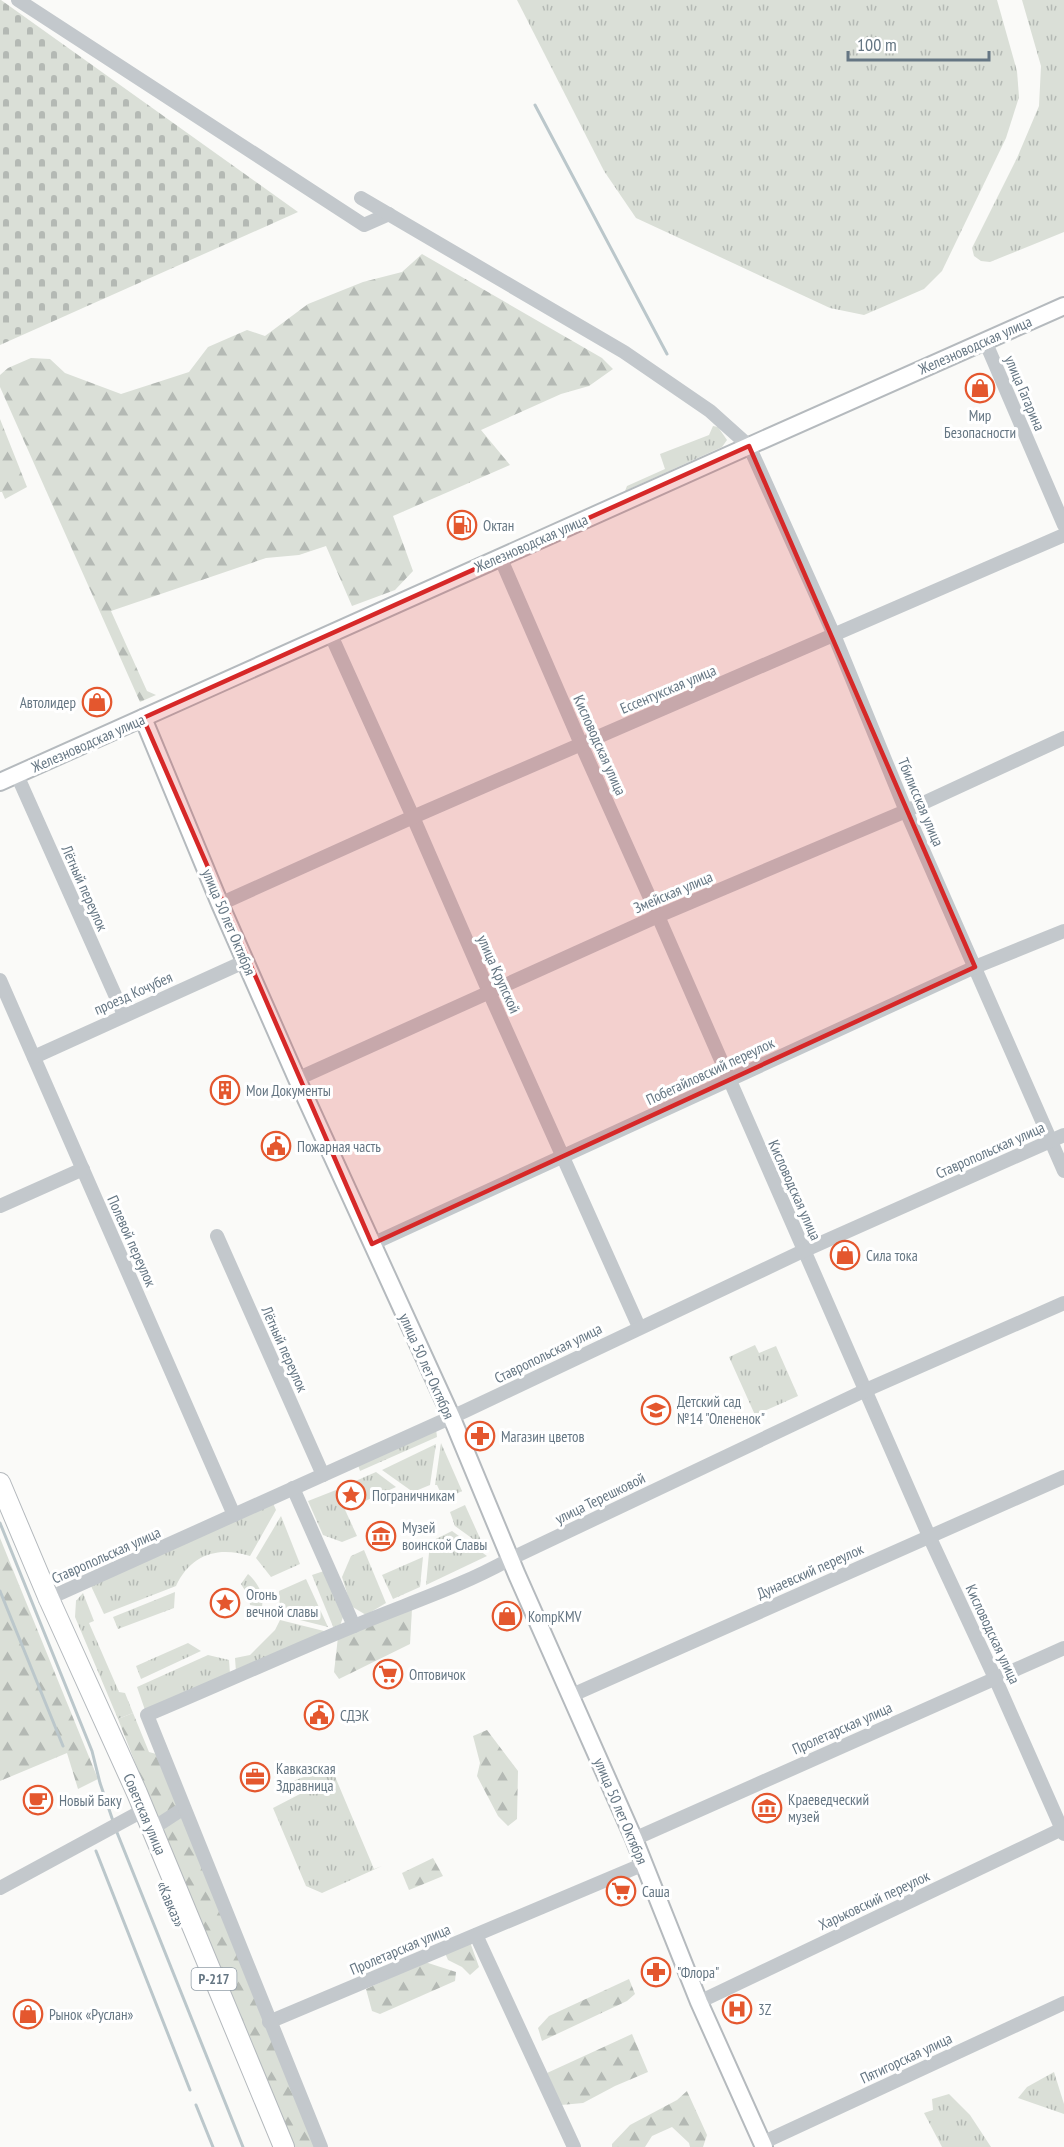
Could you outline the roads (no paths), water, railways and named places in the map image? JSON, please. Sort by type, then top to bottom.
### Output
[{"type":"highway","name":"Советская улица","points":[[0,1483],[47,1600],[284,2147]]},
{"type":"highway","name":"Р-217","points":[[0,1494],[47,1600]]},
{"type":"highway","name":"«Кавказ»","points":[[139,1813],[272,2147]]},
{"type":"main road","name":"Железноводская улица","points":[[0,782],[1064,306]]},
{"type":"main road","name":"улица 50 лет Октября","points":[[143,718],[220,904],[297,1079],[451,1416],[510,1559],[634,1839],[699,2002],[763,2145]]},
{"type":"street","points":[[18,0],[364,225],[389,214]]},
{"type":"street","points":[[361,198],[624,352],[710,411],[749,446]]},
{"type":"street","name":"улица Гагарина","points":[[985,341],[1064,525]]},
{"type":"street","name":"Тбилисская улица","points":[[749,446],[834,635],[906,810],[1064,1171]]},
{"type":"street","name":"Ессентукская улица","points":[[220,904],[413,817],[1064,535]]},
{"type":"street","name":"Кисловодская улица","points":[[500,557],[803,1251],[1063,1831]]},
{"type":"street","name":"улица Крупской","points":[[330,633],[639,1327]]},
{"type":"street","name":"Змейская улица","points":[[297,1079],[658,916],[906,810],[1064,738]]},
{"type":"street","name":"Лётный переулок","points":[[17,775],[124,1015]]},
{"type":"street","name":"Побегайловский переулок","points":[[372,1244],[975,968],[1064,931]]},
{"type":"street","name":"проезд Кочубея","points":[[34,1056],[246,961]]},
{"type":"street","name":"Полевой переулок","points":[[0,980],[234,1515]]},
{"type":"street","name":"Ставропольская улица","points":[[47,1600],[451,1416],[803,1251],[1064,1135]]},
{"type":"street","points":[[0,1206],[83,1169]]},
{"type":"street","name":"Лётный переулок","points":[[218,1236],[322,1475]]},
{"type":"street","name":"улица Терешковой","points":[[184,1808],[147,1715],[354,1626],[422,1601],[488,1572],[510,1559],[866,1390],[1064,1303]]},
{"type":"street","name":"Дунаевский переулок","points":[[570,1696],[1064,1477]]},
{"type":"street","points":[[293,1488],[354,1626]]},
{"type":"street","name":"Пролетарская улица","points":[[634,1839],[1064,1648]]},
{"type":"street","points":[[158,1825],[184,1808],[321,2147]]},
{"type":"street","points":[[0,1887],[139,1813]]},
{"type":"street","name":"Харьковский переулок","points":[[699,2002],[1063,1831]]},
{"type":"street","name":"Пролетарская улица","points":[[269,2022],[644,1864]]},
{"type":"street","points":[[476,1935],[574,2147]]},
{"type":"street","name":"Пятигорская улица","points":[[763,2145],[1064,2003]]},
{"type":"waterway","points":[[535,105],[667,354]]},
{"type":"waterway","points":[[0,1523],[92,1751],[113,1821]]},
{"type":"waterway","points":[[0,1591],[63,1746]]},
{"type":"waterway","points":[[116,1830],[243,2147]]},
{"type":"waterway","points":[[96,1851],[190,2090]]},
{"type":"waterway","points":[[196,2105],[213,2147]]},
{"type":"place","name":"Мир Безопасности","points":[[980,388]]},
{"type":"place","name":"Октан","points":[[462,525]]},
{"type":"place","name":"Автолидер","points":[[97,702]]},
{"type":"place","name":"Мои Документы","points":[[225,1090]]},
{"type":"place","name":"Пожарная часть","points":[[276,1146]]},
{"type":"place","name":"Сила тока","points":[[845,1255]]},
{"type":"place","name":"Детский сад №14 \"Олененок\"","points":[[656,1410]]},
{"type":"place","name":"Магазин цветов","points":[[480,1436]]},
{"type":"place","name":"Пограничникам","points":[[351,1495]]},
{"type":"place","name":"Музей воинской Славы","points":[[381,1536]]},
{"type":"place","name":"Огонь вечной славы","points":[[225,1603]]},
{"type":"place","name":"KompKMV","points":[[507,1616]]},
{"type":"place","name":"Оптовичок","points":[[388,1674]]},
{"type":"place","name":"СДЭК","points":[[319,1715]]},
{"type":"place","name":"Кавказская Здравница","points":[[255,1777]]},
{"type":"place","name":"Новый Баку","points":[[38,1800]]},
{"type":"place","name":"Краеведческий музей","points":[[767,1808]]},
{"type":"place","name":"Саша","points":[[621,1891]]},
{"type":"place","name":"\"Флора\"","points":[[656,1972]]},
{"type":"place","name":"3Z","points":[[737,2009]]},
{"type":"place","name":"Рынок «Руслан»","points":[[28,2014]]}]
